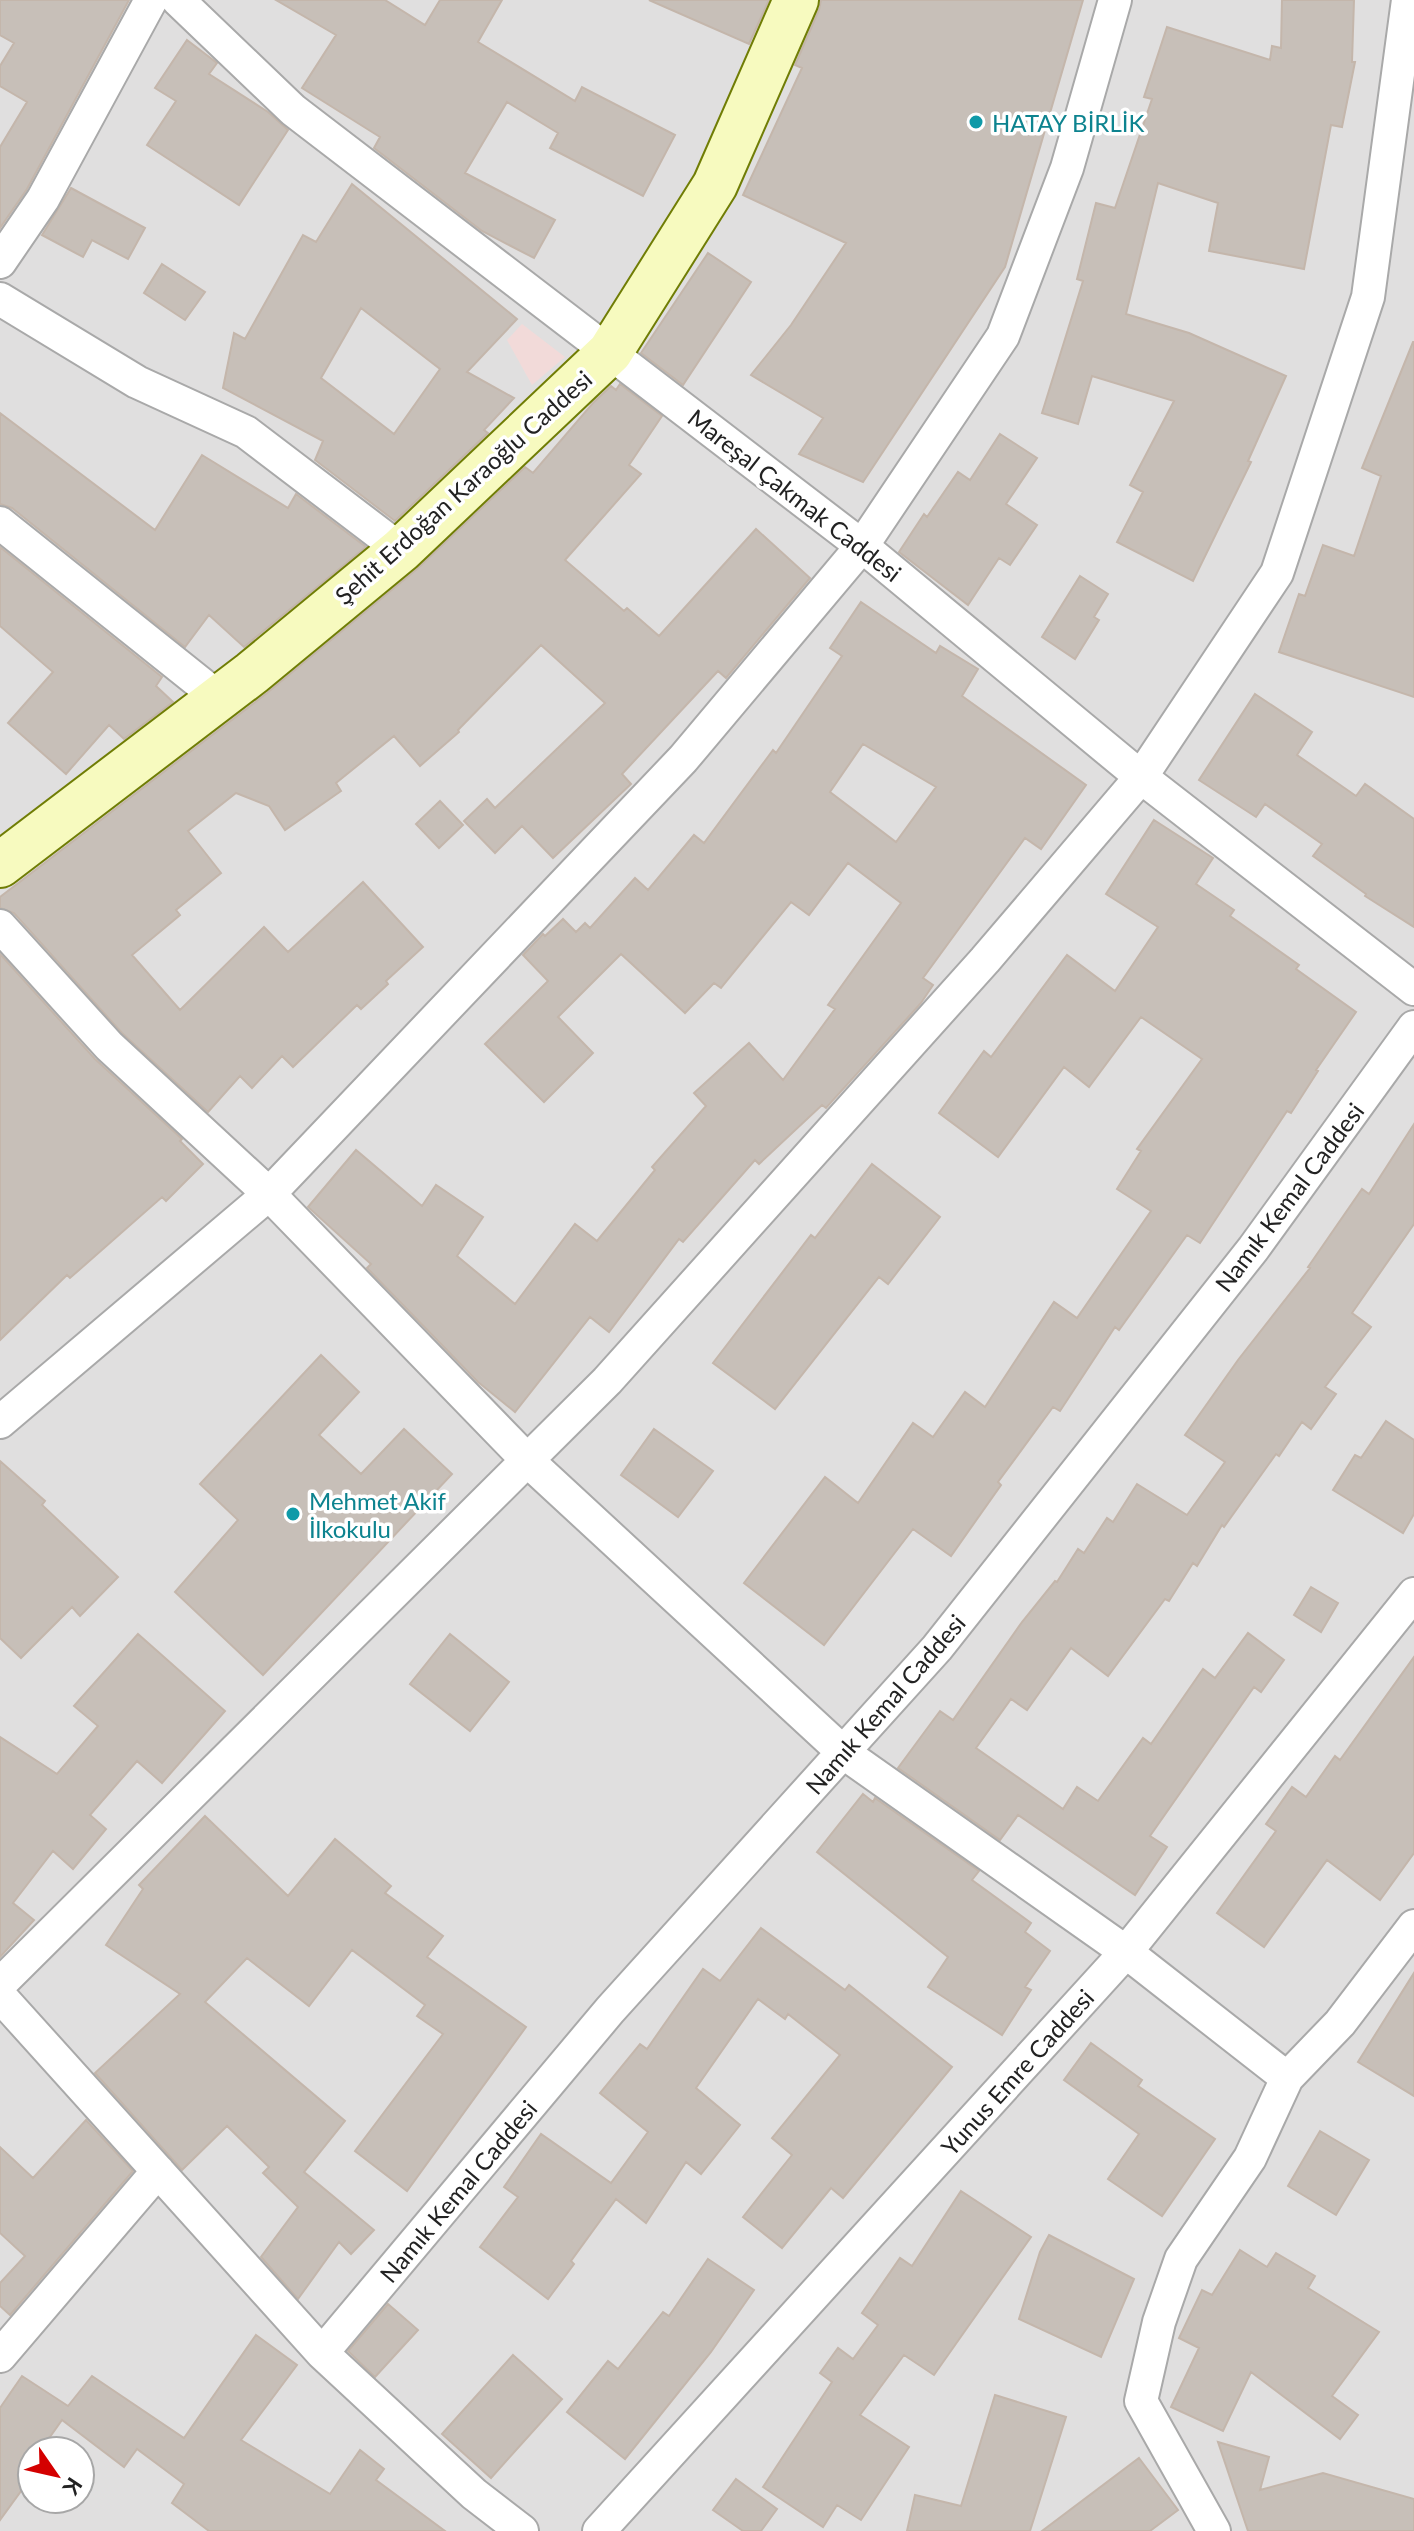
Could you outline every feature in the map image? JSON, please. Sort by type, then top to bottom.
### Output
[{"type":"main road","name":"Şehit Erdoğan Karaoğlu Caddesi","points":[[0,865],[219,698],[401,550],[610,352],[715,185],[796,0]]},
{"type":"street","points":[[0,262],[43,199],[151,0]]},
{"type":"street","name":"Mareşal Çakmak Caddesi","points":[[178,0],[293,110],[862,546],[1141,777],[1414,989]]},
{"type":"street","points":[[0,1422],[269,1194],[683,759],[862,546],[1003,336],[1067,168],[1115,0]]},
{"type":"street","points":[[0,1984],[607,1381],[975,972],[1141,777],[1277,573],[1368,297],[1408,0]]},
{"type":"street","points":[[0,299],[137,382],[246,432],[401,550]]},
{"type":"street","points":[[0,523],[219,698]]},
{"type":"street","points":[[0,926],[109,1046],[269,1194],[528,1461],[844,1753],[1126,1952],[1287,2078]]},
{"type":"street","name":"Namık Kemal Caddesi","points":[[322,2353],[610,2010],[937,1648],[1253,1249],[1414,1027]]},
{"type":"street","name":"Yunus Emre Caddesi","points":[[599,2531],[1126,1952],[1414,1594]]},
{"type":"street","points":[[1214,2531],[1141,2401],[1159,2322],[1181,2259],[1250,2158],[1287,2078],[1340,2023],[1414,1926]]},
{"type":"street","points":[[0,1996],[322,2353],[474,2494],[522,2531]]},
{"type":"street","points":[[0,2356],[158,2171]]},
{"type":"shaded area","points":[[0,0],[1414,0],[1414,2531],[0,2531]]},
{"type":"shaded area","points":[[522,324],[565,357],[532,385],[507,340]]},
{"type":"building","points":[[0,0],[129,0],[27,189],[0,228],[0,147],[27,102],[0,86],[0,66],[14,43],[0,35]]},
{"type":"building","points":[[276,0],[385,0],[425,25],[440,0],[502,0],[478,42],[575,101],[582,87],[675,135],[643,196],[550,148],[558,133],[507,102],[465,173],[555,220],[534,258],[482,231],[374,148],[380,137],[302,88],[336,35]]},
{"type":"building","points":[[649,0],[769,0],[749,44]]},
{"type":"building","name":"HATAY BİRLİK","points":[[821,0],[1083,0],[1005,267],[863,482],[799,454],[823,418],[751,375],[791,325],[846,243],[743,195],[802,68],[795,65]]},
{"type":"building","points":[[1282,0],[1354,0],[1352,62],[1355,62],[1342,127],[1331,125],[1304,269],[1209,251],[1218,203],[1158,183],[1126,314],[1189,333],[1286,376],[1248,461],[1251,462],[1193,581],[1117,542],[1143,492],[1130,485],[1174,401],[1092,376],[1078,424],[1042,413],[1083,281],[1077,279],[1096,203],[1115,208],[1152,99],[1144,97],[1167,27],[1270,60],[1272,46],[1281,48]]},
{"type":"building","points":[[187,40],[217,63],[209,74],[268,112],[288,130],[239,205],[147,145],[176,101],[155,88]]},
{"type":"building","points":[[352,184],[517,319],[467,372],[514,398],[484,430],[488,433],[395,521],[315,460],[323,441],[223,388],[234,333],[245,339],[303,235],[316,242]],"holes":[[[361,308],[440,369],[394,434],[321,378]]]},
{"type":"building","points":[[71,188],[145,228],[128,259],[92,240],[83,257],[42,235]]},
{"type":"building","points":[[708,253],[751,282],[683,385],[641,353]]},
{"type":"building","points":[[162,264],[205,292],[185,320],[144,293]]},
{"type":"building","points":[[1413,342],[1414,697],[1279,652],[1299,594],[1305,596],[1323,545],[1354,556],[1381,476],[1362,468]]},
{"type":"building","points":[[620,384],[662,416],[629,465],[641,474],[565,560],[624,611],[627,608],[659,636],[756,529],[810,578],[726,678],[718,671],[622,774],[631,784],[553,858],[522,826],[495,853],[464,821],[487,799],[495,808],[605,703],[541,645],[459,732],[420,766],[394,736],[336,783],[341,791],[285,830],[269,806],[236,793],[188,831],[221,873],[176,910],[180,915],[132,955],[180,1010],[264,927],[288,952],[363,882],[423,947],[361,1009],[357,1005],[293,1067],[282,1056],[252,1088],[240,1076],[208,1112],[122,1033],[14,913],[0,908],[0,897],[267,693],[417,569],[525,467],[533,473],[593,403],[611,386],[616,390]]},
{"type":"building","points":[[0,413],[155,530],[202,455],[288,508],[296,494],[366,547],[244,647],[209,615],[185,647],[12,508],[0,504]]},
{"type":"building","points":[[1000,434],[1037,458],[1006,504],[1037,525],[1010,565],[999,558],[968,605],[899,552],[924,514],[927,517],[958,472],[970,480]]},
{"type":"building","points":[[0,547],[162,677],[156,686],[173,702],[124,739],[109,725],[66,774],[8,723],[53,672],[0,626]]},
{"type":"building","points":[[1080,576],[1108,594],[1094,617],[1099,620],[1075,659],[1042,637]]},
{"type":"building","points":[[861,602],[936,653],[940,646],[978,669],[962,696],[1086,785],[1041,849],[1025,838],[923,978],[933,985],[921,1003],[826,1108],[822,1105],[759,1164],[755,1160],[683,1242],[679,1239],[609,1332],[590,1317],[515,1412],[478,1382],[367,1268],[371,1264],[308,1207],[356,1150],[422,1206],[436,1185],[483,1217],[457,1256],[515,1304],[575,1224],[597,1241],[655,1170],[652,1167],[706,1106],[694,1093],[749,1043],[783,1080],[835,1009],[828,1005],[901,903],[848,863],[809,915],[791,902],[721,988],[714,983],[685,1013],[621,954],[558,1017],[593,1053],[544,1102],[485,1044],[548,981],[523,955],[543,934],[545,936],[563,919],[576,932],[585,923],[590,928],[635,878],[648,890],[694,835],[704,843],[773,750],[776,753],[842,656],[830,648]],"holes":[[[863,744],[936,787],[896,842],[830,792]]]},
{"type":"building","points":[[1255,694],[1312,732],[1297,755],[1356,796],[1365,784],[1414,819],[1414,927],[1365,896],[1313,856],[1322,844],[1265,804],[1256,817],[1199,780]]},
{"type":"building","points":[[440,801],[463,825],[439,848],[416,824]]},
{"type":"building","points":[[1154,820],[1213,858],[1196,884],[1234,910],[1230,916],[1299,965],[1296,969],[1356,1012],[1291,1113],[1287,1111],[1200,1243],[1187,1235],[1119,1330],[1115,1327],[1060,1411],[1053,1407],[998,1482],[1001,1485],[951,1556],[913,1529],[824,1645],[744,1583],[825,1477],[858,1503],[913,1423],[933,1437],[965,1392],[985,1407],[1054,1302],[1077,1318],[1151,1211],[1117,1189],[1141,1151],[1137,1149],[1202,1059],[1141,1017],[1089,1087],[1064,1067],[998,1157],[939,1113],[984,1051],[991,1057],[1067,955],[1115,991],[1158,927],[1106,894]]},
{"type":"building","points":[[0,954],[95,1059],[182,1139],[180,1141],[203,1164],[166,1201],[162,1197],[70,1278],[67,1275],[0,1340]]},
{"type":"building","points":[[1414,1124],[1414,1224],[1352,1313],[1371,1327],[1325,1387],[1336,1394],[1311,1429],[1302,1422],[1279,1456],[1276,1454],[1224,1527],[1222,1525],[1197,1566],[1193,1563],[1169,1601],[1165,1599],[1108,1676],[1071,1648],[1027,1710],[1011,1699],[976,1748],[1063,1809],[1077,1787],[1098,1801],[1143,1738],[1151,1744],[1203,1669],[1215,1678],[1248,1633],[1284,1660],[1261,1692],[1254,1687],[1150,1836],[1167,1847],[1135,1895],[1018,1815],[1000,1840],[898,1768],[940,1711],[953,1720],[1022,1622],[1057,1582],[1078,1549],[1084,1553],[1107,1518],[1113,1522],[1137,1484],[1187,1515],[1225,1462],[1185,1435],[1238,1360],[1310,1268],[1362,1189],[1369,1194]]},
{"type":"building","points":[[872,1164],[940,1217],[888,1284],[879,1277],[775,1409],[713,1363],[811,1235],[815,1238]]},
{"type":"building","name":"Mehmet Akif İlkokulu","points":[[321,1355],[359,1392],[319,1435],[361,1474],[404,1429],[452,1474],[263,1675],[175,1592],[238,1520],[200,1484]]},
{"type":"building","points":[[1386,1421],[1414,1440],[1414,1514],[1403,1533],[1333,1490],[1355,1455],[1361,1458]]},
{"type":"building","points":[[654,1429],[713,1471],[678,1517],[621,1475]]},
{"type":"building","points":[[0,1461],[45,1501],[42,1505],[118,1577],[80,1616],[72,1607],[21,1658],[0,1638]]},
{"type":"building","points":[[1311,1587],[1338,1603],[1321,1632],[1294,1615]]},
{"type":"building","points":[[138,1634],[225,1711],[162,1783],[137,1761],[90,1815],[106,1829],[73,1869],[53,1851],[13,1903],[34,1920],[0,1957],[0,1737],[57,1774],[98,1726],[74,1706]]},
{"type":"building","points":[[450,1634],[509,1682],[470,1731],[410,1684]]},
{"type":"building","points":[[1414,1657],[1414,1853],[1380,1900],[1327,1860],[1264,1947],[1217,1913],[1276,1831],[1266,1824],[1292,1787],[1306,1797],[1335,1756],[1340,1760]]},
{"type":"building","points":[[863,1794],[873,1802],[875,1798],[979,1871],[972,1880],[1031,1923],[1025,1932],[1050,1951],[1025,1987],[1031,1990],[1002,2035],[928,1987],[948,1957],[817,1852]]},
{"type":"building","points":[[205,1816],[288,1896],[335,1839],[391,1886],[385,1893],[443,1936],[427,1957],[526,2027],[407,2191],[355,2151],[443,2034],[417,2016],[425,2005],[352,1950],[309,2006],[247,1958],[205,2002],[345,2121],[304,2172],[374,2230],[351,2254],[339,2242],[298,2299],[261,2257],[298,2207],[263,2173],[269,2167],[227,2126],[182,2170],[95,2073],[180,1994],[106,1945],[143,1889],[139,1885]]},
{"type":"building","points":[[761,1928],[845,1990],[849,1985],[952,2067],[843,2198],[831,2188],[782,2248],[743,2217],[792,2155],[772,2138],[840,2055],[788,2014],[785,2019],[758,1999],[696,2088],[740,2125],[701,2174],[686,2162],[646,2223],[616,2199],[548,2299],[480,2247],[518,2197],[504,2187],[541,2134],[611,2183],[648,2132],[600,2093],[640,2044],[647,2049],[703,1969],[720,1981]]},
{"type":"building","points":[[1414,1973],[1414,2096],[1358,2062]]},
{"type":"building","points":[[1091,2043],[1142,2080],[1138,2086],[1215,2139],[1162,2216],[1108,2179],[1139,2134],[1064,2080]]},
{"type":"building","points":[[86,2120],[133,2171],[10,2315],[0,2306],[0,2283],[25,2256],[0,2233],[0,2147],[33,2178]]},
{"type":"building","points":[[1320,2131],[1369,2160],[1336,2215],[1288,2186]]},
{"type":"building","points":[[961,2191],[1031,2237],[934,2375],[904,2355],[860,2415],[909,2447],[861,2520],[837,2505],[823,2527],[763,2487],[832,2382],[820,2373],[838,2348],[853,2359],[878,2325],[862,2313],[900,2258],[912,2266]]},
{"type":"building","points":[[1049,2235],[1134,2279],[1101,2357],[1019,2319],[1040,2252]]},
{"type":"building","points":[[1240,2250],[1267,2267],[1276,2253],[1315,2276],[1308,2288],[1379,2332],[1332,2396],[1358,2415],[1340,2439],[1251,2372],[1223,2431],[1171,2407],[1199,2348],[1179,2338],[1202,2290],[1212,2295]]},
{"type":"building","points":[[708,2259],[754,2290],[711,2352],[625,2459],[567,2412],[608,2361],[618,2369],[663,2312],[669,2316]]},
{"type":"building","points":[[388,2304],[418,2330],[375,2377],[348,2351]]},
{"type":"building","points":[[256,2335],[297,2365],[241,2440],[330,2494],[360,2450],[384,2469],[376,2480],[445,2531],[209,2531],[172,2503],[184,2484],[137,2449],[124,2467],[96,2446],[96,2435],[82,2435],[62,2420],[51,2435],[16,2435],[16,2498],[0,2520],[0,2408],[22,2376],[68,2406],[92,2376],[184,2438]]},
{"type":"building","points":[[513,2355],[562,2399],[491,2478],[442,2434]]},
{"type":"building","points":[[995,2395],[1066,2417],[1030,2531],[907,2531],[915,2495],[961,2506]]},
{"type":"building","points":[[1218,2442],[1269,2457],[1260,2490],[1323,2473],[1414,2499],[1414,2531],[1248,2531]]},
{"type":"building","points":[[1139,2458],[1178,2510],[1150,2531],[1042,2531]]},
{"type":"building","points":[[736,2479],[777,2509],[761,2531],[743,2531],[713,2510]]},
{"type":"place","name":"HATAY BİRLİK","points":[[976,122]]},
{"type":"place","name":"Mehmet Akif İlkokulu","points":[[293,1514]]}]
